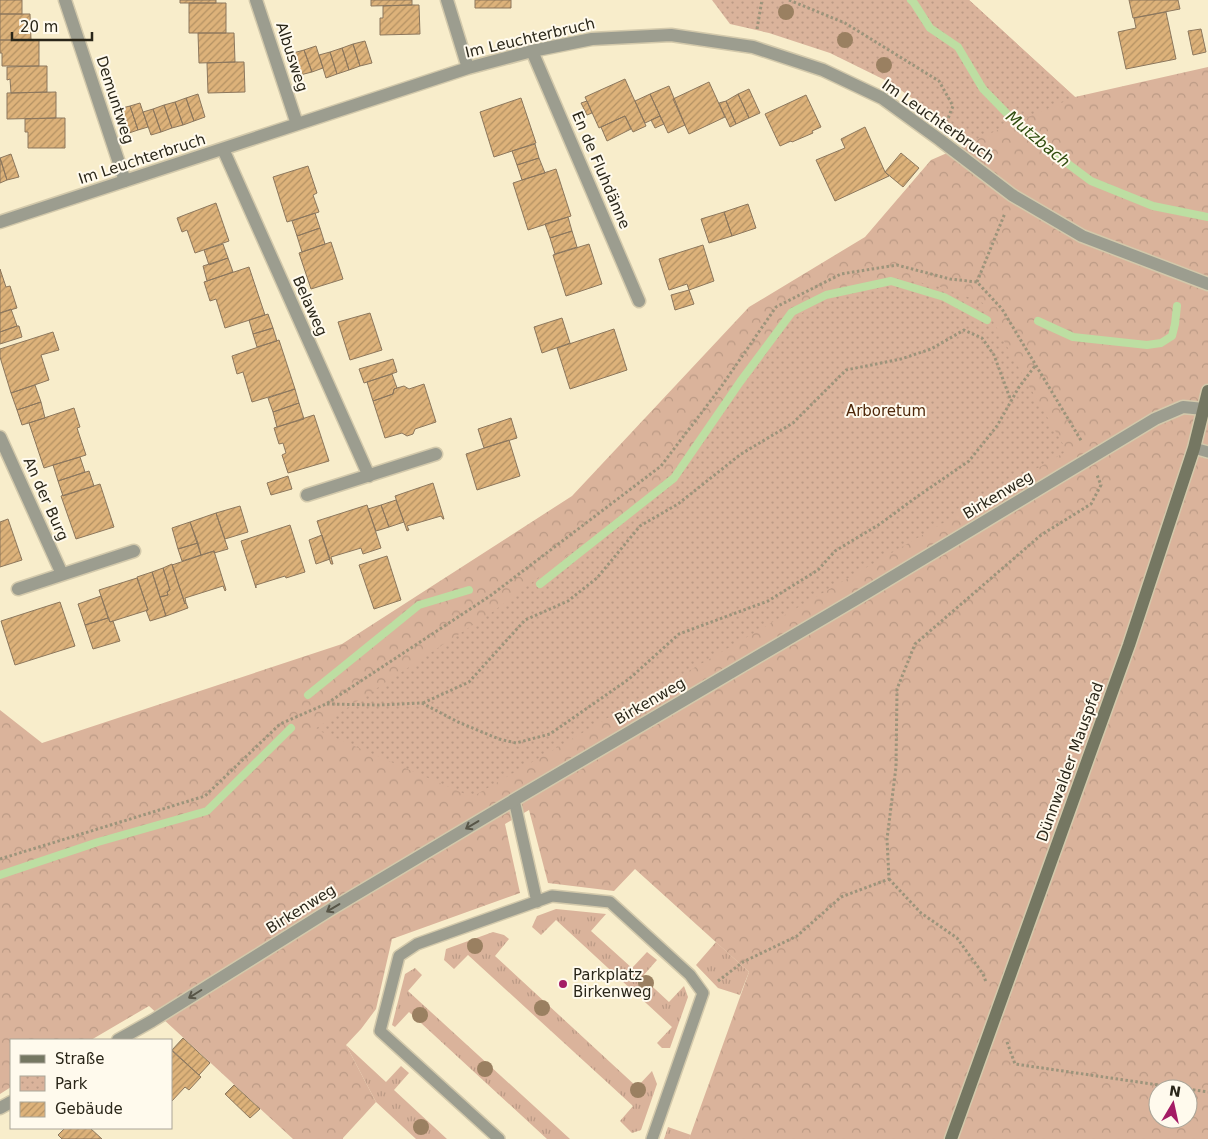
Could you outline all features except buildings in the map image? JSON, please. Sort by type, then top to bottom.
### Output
[{"type":"main road","name":"Dünnwalder Mauspfad","points":[[951,1139],[1129,645],[1194,448],[1208,392]]},
{"type":"street","name":"Demuntweg","points":[[65,0],[125,181]]},
{"type":"street","name":"Albusweg","points":[[256,0],[296,124]]},
{"type":"street","points":[[447,0],[468,68]]},
{"type":"street","name":"Im Leuchterbruch","points":[[0,222],[468,68],[592,38],[671,35],[754,48],[823,70],[882,98],[1012,195],[1082,236],[1208,284]]},
{"type":"street","name":"En de Fluhdänne","points":[[532,51],[639,302]]},
{"type":"street","name":"Belaweg","points":[[223,149],[369,476]]},
{"type":"street","name":"Birkenweg","points":[[120,1039],[152,1021],[333,908],[856,599],[1155,419],[1183,407],[1204,409]]},
{"type":"street","name":"An der Burg","points":[[0,437],[62,574]]},
{"type":"street","points":[[307,495],[436,454]]},
{"type":"street","points":[[18,589],[134,550]]},
{"type":"lane","points":[[1194,448],[1208,452]]},
{"type":"lane","points":[[514,800],[537,902]]},
{"type":"lane","points":[[493,1137],[380,1031],[399,956],[417,944],[552,896],[610,902],[690,975],[703,992],[652,1139]]},
{"type":"path","points":[[754,48],[762,0]]},
{"type":"path","points":[[789,0],[844,23],[939,81],[953,106],[940,140]]},
{"type":"path","points":[[977,282],[1012,195]]},
{"type":"path","points":[[0,859],[205,796],[280,724],[326,704],[490,596],[661,466],[721,387],[776,307],[840,274],[897,265],[950,279],[977,282],[1002,310],[1091,458],[1101,485],[1091,504],[1042,535],[915,644],[897,689],[896,767],[887,839],[890,879],[921,912],[957,938],[983,974],[1015,1064],[1148,1083]]},
{"type":"path","points":[[326,704],[379,705],[422,703],[469,682],[525,620],[568,601],[597,578],[640,526],[678,504],[742,454],[793,423],[846,370],[901,360],[931,349],[964,330],[982,338],[994,354],[1011,401]]},
{"type":"path","points":[[422,703],[458,722],[499,739],[516,743],[550,734],[628,679],[679,634],[768,601],[818,570],[835,552],[880,524],[969,462],[997,426],[1019,387],[1035,366]]},
{"type":"path","points":[[703,992],[743,962],[797,936],[841,897],[890,879]]},
{"type":"green space","points":[[712,0],[969,0],[1075,97],[970,142],[891,83],[830,53],[769,33],[730,24]]},
{"type":"green space","points":[[831,0],[969,0],[1075,97],[1208,67],[1208,1139],[689,1139],[749,972],[635,869],[614,891],[548,883],[529,810],[505,824],[520,893],[392,939],[376,1009],[346,1045],[376,1102],[343,1139],[293,1139],[149,1006],[93,1039],[10,1039],[10,1088],[0,1094],[0,710],[42,743],[342,644],[572,496],[749,307],[865,237],[931,160],[970,143],[952,127]]},
{"type":"green space","name":"Arboretum","points":[[900,278],[945,288],[983,303],[1067,451],[472,797],[315,729],[491,613],[657,488],[738,394],[789,321],[843,289]]},
{"type":"green space","points":[[556,909],[606,914],[591,931],[632,968],[647,952],[657,960],[642,977],[669,1002],[684,986],[688,997],[670,1048],[662,1048],[657,1043],[672,1027],[556,920],[541,935],[532,927],[537,916]]},
{"type":"green space","points":[[493,932],[504,935],[509,939],[495,956],[637,1087],[652,1071],[657,1084],[641,1130],[632,1133],[620,1121],[633,1106],[468,955],[454,969],[444,960],[446,949]]},
{"type":"green space","points":[[716,942],[749,972],[740,995],[718,988],[696,965]]},
{"type":"green space","points":[[415,968],[422,975],[408,991],[570,1139],[547,1139],[409,1012],[395,1027],[392,1025],[405,974]]},
{"type":"green space","points":[[346,1045],[386,1082],[401,1066],[409,1073],[394,1090],[447,1139],[416,1139],[376,1102]]},
{"type":"green space","points":[[668,1127],[691,1135],[689,1139],[664,1139]]},
{"type":"waterway","name":"Mutzbach","points":[[911,0],[930,28],[958,47],[983,89],[1024,131],[1091,181],[1153,206],[1208,217]]},
{"type":"waterway","points":[[540,584],[674,478],[740,382],[792,312],[826,295],[891,281],[944,297],[987,320]]},
{"type":"waterway","points":[[1038,321],[1073,337],[1147,345],[1161,343],[1172,336],[1177,306]]},
{"type":"waterway","points":[[308,695],[419,605],[469,590]]},
{"type":"waterway","points":[[0,875],[98,842],[207,811],[291,728]]},
{"type":"place","name":"Parkplatz Birkenweg","points":[[563,984]]}]
